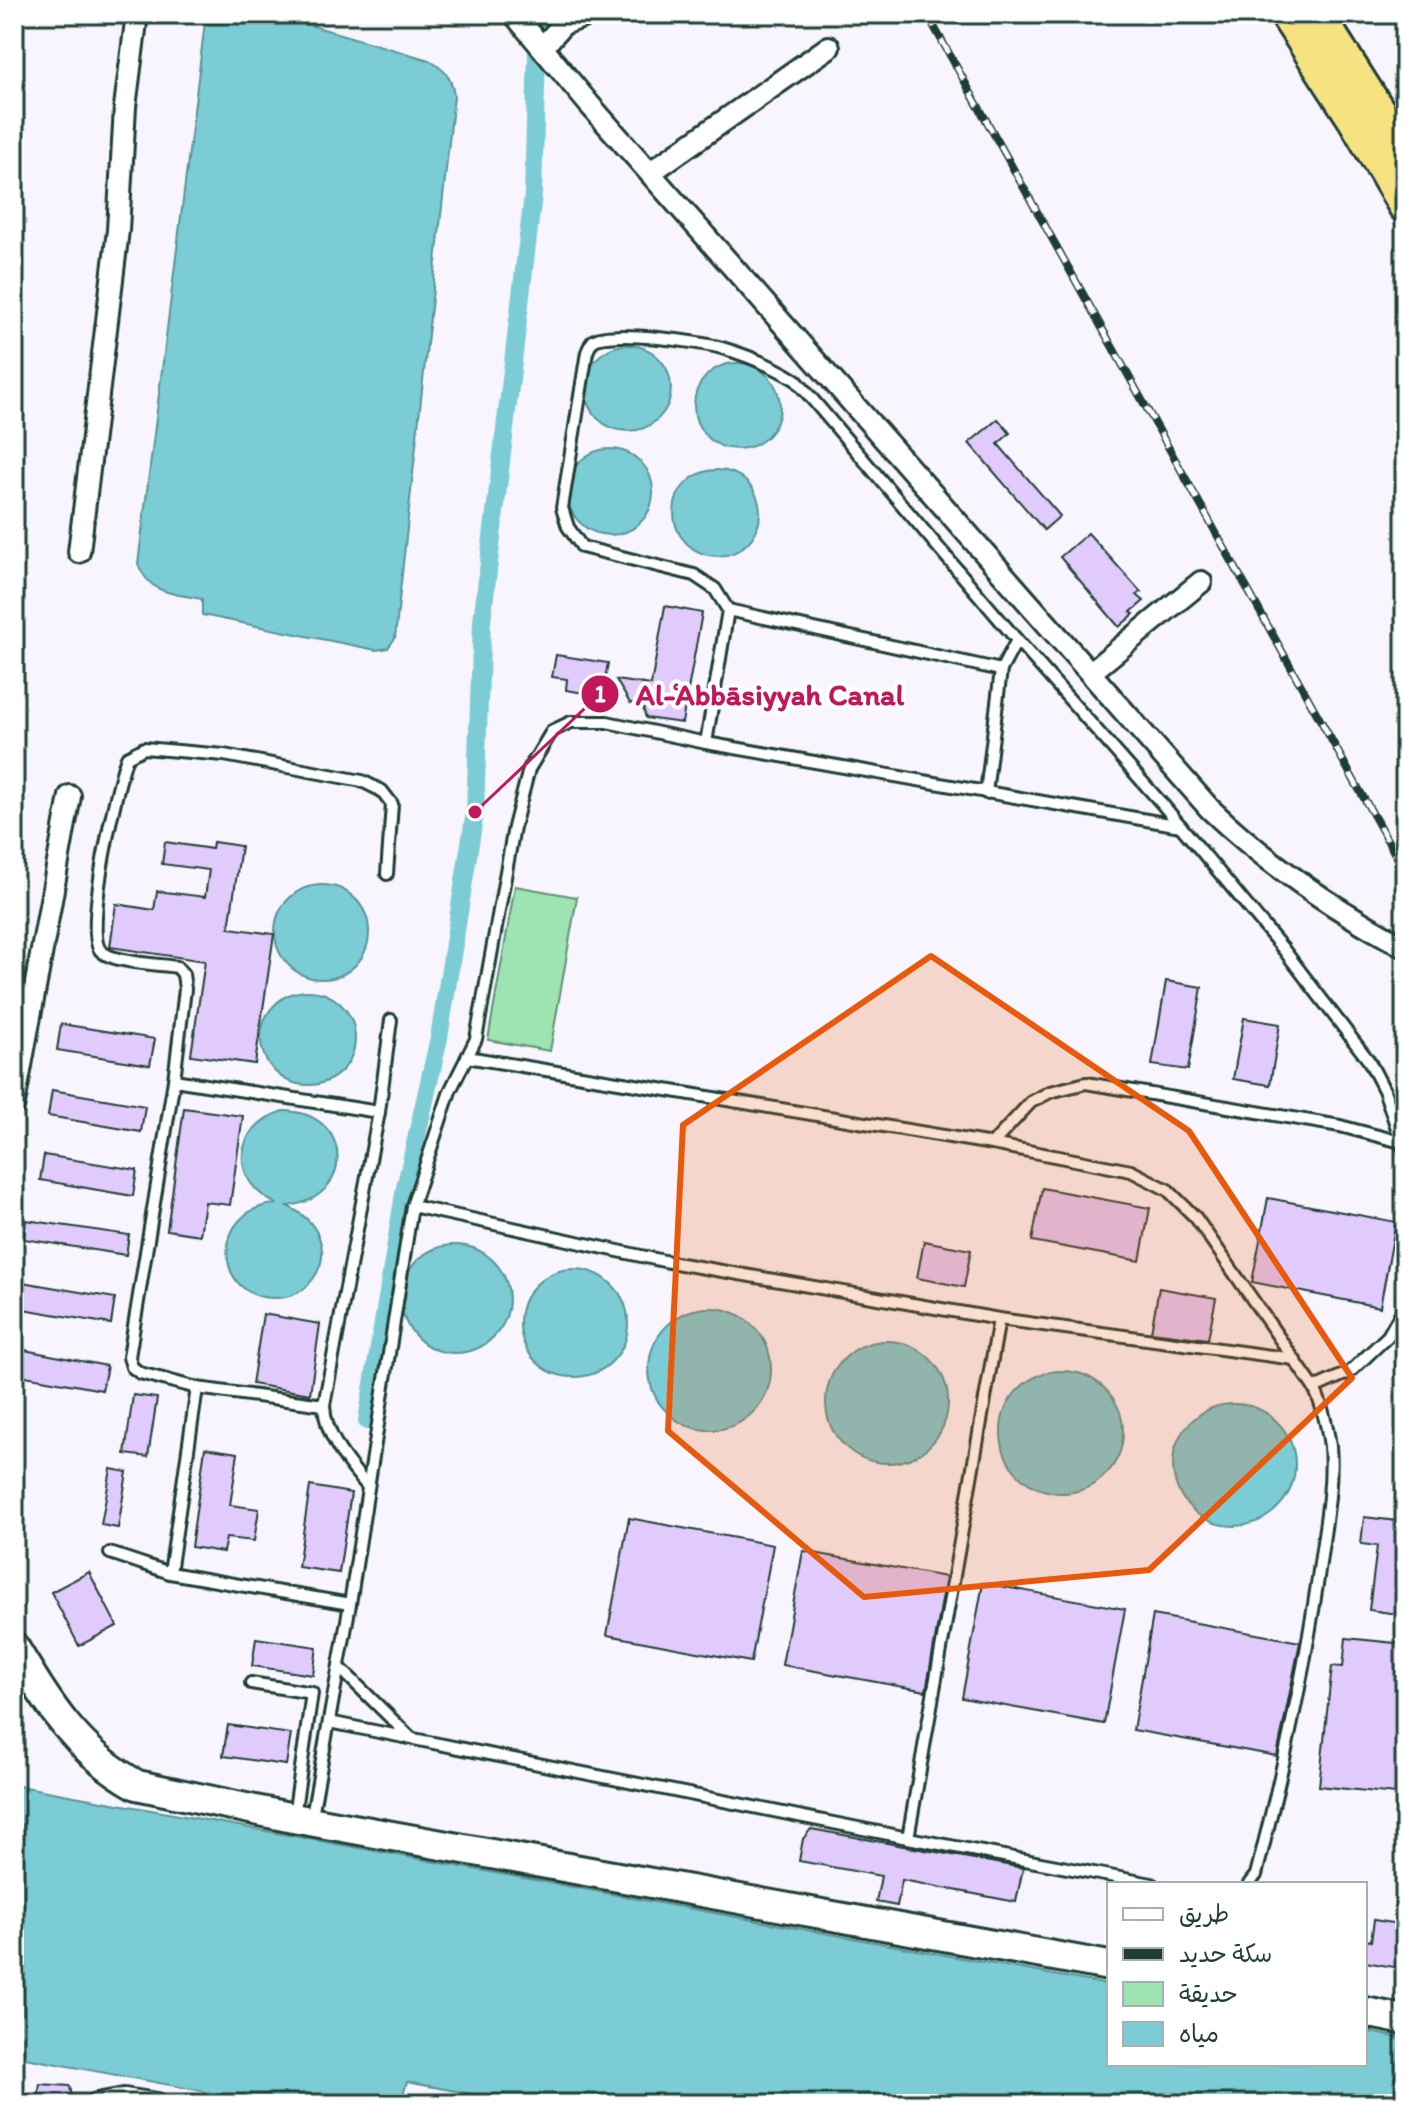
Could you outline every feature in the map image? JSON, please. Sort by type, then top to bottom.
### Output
[{"type":"highway","points":[[1286,14],[1402,196]]},
{"type":"highway","points":[[1317,14],[1405,153]]},
{"type":"main road","points":[[14,1647],[63,1725],[96,1758],[137,1785],[302,1819],[1107,1966]]},
{"type":"main road","points":[[1367,2012],[1405,2020]]},
{"type":"street","points":[[79,552],[116,245],[125,107],[137,14]]},
{"type":"street","points":[[514,14],[589,104],[1210,809],[1243,840],[1349,914],[1405,947]]},
{"type":"street","points":[[541,44],[565,19],[591,14]]},
{"type":"street","points":[[651,172],[829,47]]},
{"type":"street","points":[[1091,672],[1201,582]]},
{"type":"street","points":[[14,1104],[70,796]]},
{"type":"street","points":[[97,2104],[124,2099],[157,2104]]},
{"type":"lane","points":[[706,743],[728,610],[715,589],[694,575],[582,547],[568,527],[562,508],[587,352],[593,341],[609,335],[720,348],[772,366],[796,380],[1017,640],[1181,826],[1284,950],[1369,1061],[1384,1090],[1403,1147]]},
{"type":"lane","points":[[728,610],[1001,670]]},
{"type":"lane","points":[[986,793],[1001,670],[1017,640]]},
{"type":"lane","points":[[302,1819],[329,1722],[339,1667],[412,1206],[450,1091],[476,1039],[514,827],[529,769],[552,731],[571,722],[607,722],[706,743],[1181,826]]},
{"type":"lane","points":[[324,1405],[197,1388],[140,1373],[132,1367],[129,1357],[174,1080],[185,989],[183,974],[177,967],[115,959],[100,951],[95,939],[101,869],[127,757],[144,748],[224,755],[362,781],[382,791],[392,804],[387,874]]},
{"type":"lane","points":[[368,1487],[332,1438],[324,1420],[324,1405],[379,1112],[391,1020]]},
{"type":"lane","points":[[467,1057],[992,1144],[1131,1171],[1168,1190],[1196,1218],[1314,1388],[1322,1405],[1330,1448],[1329,1491],[1316,1593],[1284,1767],[1256,1875],[1251,1882]]},
{"type":"lane","points":[[174,1080],[379,1112]]},
{"type":"lane","points":[[992,1144],[1031,1102],[1050,1092],[1086,1083],[1340,1126],[1403,1147]]},
{"type":"lane","points":[[412,1206],[664,1261],[999,1319],[1294,1359]]},
{"type":"lane","points":[[1314,1388],[1350,1372],[1388,1336],[1405,1306]]},
{"type":"lane","points":[[908,1838],[999,1319]]},
{"type":"lane","points":[[170,1573],[197,1388]]},
{"type":"lane","points":[[110,1553],[170,1573],[350,1604]]},
{"type":"lane","points":[[339,1667],[411,1738]]},
{"type":"lane","points":[[251,1683],[312,1693],[302,1819]]},
{"type":"lane","points":[[329,1722],[1141,1882]]},
{"type":"highlighted area","points":[[931,956],[1189,1131],[1352,1378],[1149,1570],[864,1597],[668,1431],[683,1125]]},
{"type":"green space","points":[[515,886],[577,897],[550,1051],[488,1040]]},
{"type":"water","points":[[210,14],[272,14],[429,60],[443,71],[452,84],[454,96],[395,638],[388,648],[376,650],[202,615],[202,599],[156,587],[149,582],[138,564],[205,22]]},
{"type":"water","points":[[628,345],[652,352],[664,364],[671,388],[664,412],[652,424],[628,431],[604,424],[592,412],[585,388],[592,364],[604,352]]},
{"type":"water","points":[[737,363],[761,370],[773,382],[780,406],[773,430],[761,442],[737,449],[713,442],[701,430],[694,406],[701,382],[713,370]]},
{"type":"water","points":[[610,449],[634,456],[646,468],[653,492],[646,516],[634,528],[610,535],[586,528],[574,516],[567,492],[574,468],[586,456]]},
{"type":"water","points":[[717,470],[741,477],[753,489],[760,513],[753,537],[741,549],[717,556],[693,549],[681,537],[674,513],[681,489],[693,477]]},
{"type":"water","points":[[322,885],[340,888],[355,899],[366,914],[369,932],[366,950],[355,965],[340,976],[322,979],[304,976],[289,965],[278,950],[275,932],[278,914],[289,899],[304,888]]},
{"type":"water","points":[[308,991],[326,994],[341,1005],[352,1020],[355,1038],[352,1056],[341,1071],[326,1082],[308,1085],[290,1082],[275,1071],[264,1056],[261,1038],[264,1020],[275,1005],[290,994]]},
{"type":"water","points":[[283,1111],[306,1115],[323,1125],[333,1139],[338,1156],[335,1173],[326,1188],[310,1200],[287,1206],[306,1219],[319,1236],[322,1257],[319,1268],[301,1290],[287,1297],[276,1298],[255,1295],[240,1285],[231,1270],[227,1253],[230,1236],[240,1220],[255,1209],[277,1204],[261,1194],[251,1182],[244,1169],[243,1155],[254,1129]]},
{"type":"water","points":[[455,1245],[476,1249],[493,1261],[505,1278],[509,1299],[505,1320],[493,1337],[476,1349],[455,1353],[434,1349],[417,1337],[405,1320],[401,1299],[405,1278],[417,1261],[434,1249]]},
{"type":"water","points":[[574,1269],[595,1273],[612,1285],[624,1302],[628,1323],[624,1344],[612,1361],[595,1373],[574,1377],[553,1373],[536,1361],[524,1344],[520,1323],[524,1302],[536,1285],[553,1273]]},
{"type":"water","points":[[710,1308],[733,1312],[753,1326],[767,1346],[771,1369],[767,1392],[753,1412],[733,1426],[710,1430],[687,1426],[667,1412],[653,1392],[649,1369],[653,1346],[667,1326],[687,1312]]},
{"type":"water","points":[[887,1341],[910,1345],[930,1359],[944,1379],[948,1402],[944,1425],[930,1445],[910,1459],[887,1463],[864,1459],[844,1445],[830,1425],[826,1402],[830,1379],[844,1359],[864,1345]]},
{"type":"water","points":[[1062,1371],[1085,1375],[1105,1389],[1119,1409],[1123,1432],[1119,1455],[1105,1475],[1085,1489],[1062,1493],[1039,1489],[1019,1475],[1005,1455],[1001,1432],[1005,1409],[1019,1389],[1039,1375]]},
{"type":"water","points":[[1234,1404],[1257,1408],[1277,1422],[1291,1442],[1295,1465],[1291,1488],[1277,1508],[1257,1522],[1234,1526],[1211,1522],[1191,1508],[1177,1488],[1173,1465],[1177,1442],[1191,1422],[1211,1408]]},
{"type":"water","points":[[14,1785],[1107,1985],[1107,2066],[1367,2066],[1367,2031],[1405,2039],[1405,2104],[525,2104],[407,2082],[400,2104],[272,2104],[14,2056]]},
{"type":"building","points":[[998,419],[1010,433],[998,444],[1060,516],[1044,530],[969,443]]},
{"type":"building","points":[[1088,533],[1141,592],[1137,595],[1144,601],[1119,627],[1060,557]]},
{"type":"building","points":[[665,606],[702,613],[682,723],[646,718],[642,704],[630,703],[616,680],[651,685]]},
{"type":"building","points":[[556,655],[608,663],[602,696],[566,690],[567,679],[552,677]]},
{"type":"building","points":[[165,842],[212,849],[213,842],[241,846],[229,928],[274,934],[255,1064],[191,1055],[205,961],[110,947],[116,904],[154,910],[157,891],[205,897],[209,870],[162,864]]},
{"type":"building","points":[[1166,981],[1202,987],[1188,1070],[1152,1065]]},
{"type":"building","points":[[1244,1018],[1280,1024],[1270,1085],[1233,1079]]},
{"type":"building","points":[[61,1024],[155,1039],[150,1065],[57,1050]]},
{"type":"building","points":[[52,1090],[145,1106],[141,1132],[48,1116]]},
{"type":"building","points":[[184,1108],[243,1116],[230,1205],[205,1202],[200,1235],[167,1230]]},
{"type":"building","points":[[44,1155],[137,1170],[133,1196],[40,1180]]},
{"type":"building","points":[[1042,1188],[1150,1208],[1140,1261],[1032,1241]]},
{"type":"building","points":[[1268,1198],[1396,1222],[1380,1307],[1252,1282]]},
{"type":"building","points":[[26,1220],[129,1235],[126,1255],[24,1239]]},
{"type":"building","points":[[924,1241],[971,1250],[964,1287],[917,1278]]},
{"type":"building","points":[[22,1282],[115,1298],[111,1324],[17,1308]]},
{"type":"building","points":[[1159,1288],[1216,1298],[1208,1339],[1151,1332]]},
{"type":"building","points":[[263,1314],[320,1324],[310,1394],[252,1384]]},
{"type":"building","points":[[14,1348],[107,1366],[102,1390],[14,1374]]},
{"type":"building","points":[[133,1395],[157,1398],[148,1457],[125,1454]]},
{"type":"building","points":[[205,1448],[238,1453],[230,1505],[259,1509],[254,1541],[226,1538],[223,1552],[191,1547]]},
{"type":"building","points":[[111,1469],[127,1472],[118,1528],[101,1525]]},
{"type":"building","points":[[310,1486],[351,1493],[339,1573],[298,1567]]},
{"type":"building","points":[[1364,1517],[1405,1522],[1405,1615],[1369,1610],[1377,1546],[1361,1544]]},
{"type":"building","points":[[629,1518],[773,1545],[751,1662],[607,1635]]},
{"type":"building","points":[[803,1551],[946,1577],[926,1691],[782,1665]]},
{"type":"building","points":[[89,1572],[117,1626],[79,1646],[51,1592]]},
{"type":"building","points":[[983,1583],[1125,1609],[1104,1724],[962,1698]]},
{"type":"building","points":[[1153,1615],[1300,1642],[1277,1756],[1133,1730]]},
{"type":"building","points":[[256,1638],[317,1647],[313,1675],[252,1666]]},
{"type":"building","points":[[1346,1638],[1405,1644],[1405,1795],[1319,1786],[1332,1666],[1343,1667]]},
{"type":"building","points":[[228,1725],[291,1734],[286,1765],[223,1756]]},
{"type":"building","points":[[811,1829],[1023,1868],[1016,1902],[902,1880],[897,1906],[876,1902],[881,1876],[799,1861],[803,1839]]},
{"type":"building","points":[[1374,1920],[1405,1925],[1405,1969],[1367,1962],[1367,1940],[1371,1941]]},
{"type":"building","points":[[40,2084],[70,2086],[73,2104],[37,2104]]},
{"type":"waterway","points":[[367,1421],[405,1188],[439,1038],[475,812],[482,621],[533,195],[538,14]]},
{"type":"railway","points":[[927,14],[1405,872]]},
{"type":"place","name":"Al-ʿAbbāsiyyah Canal","points":[[475,812]]}]
